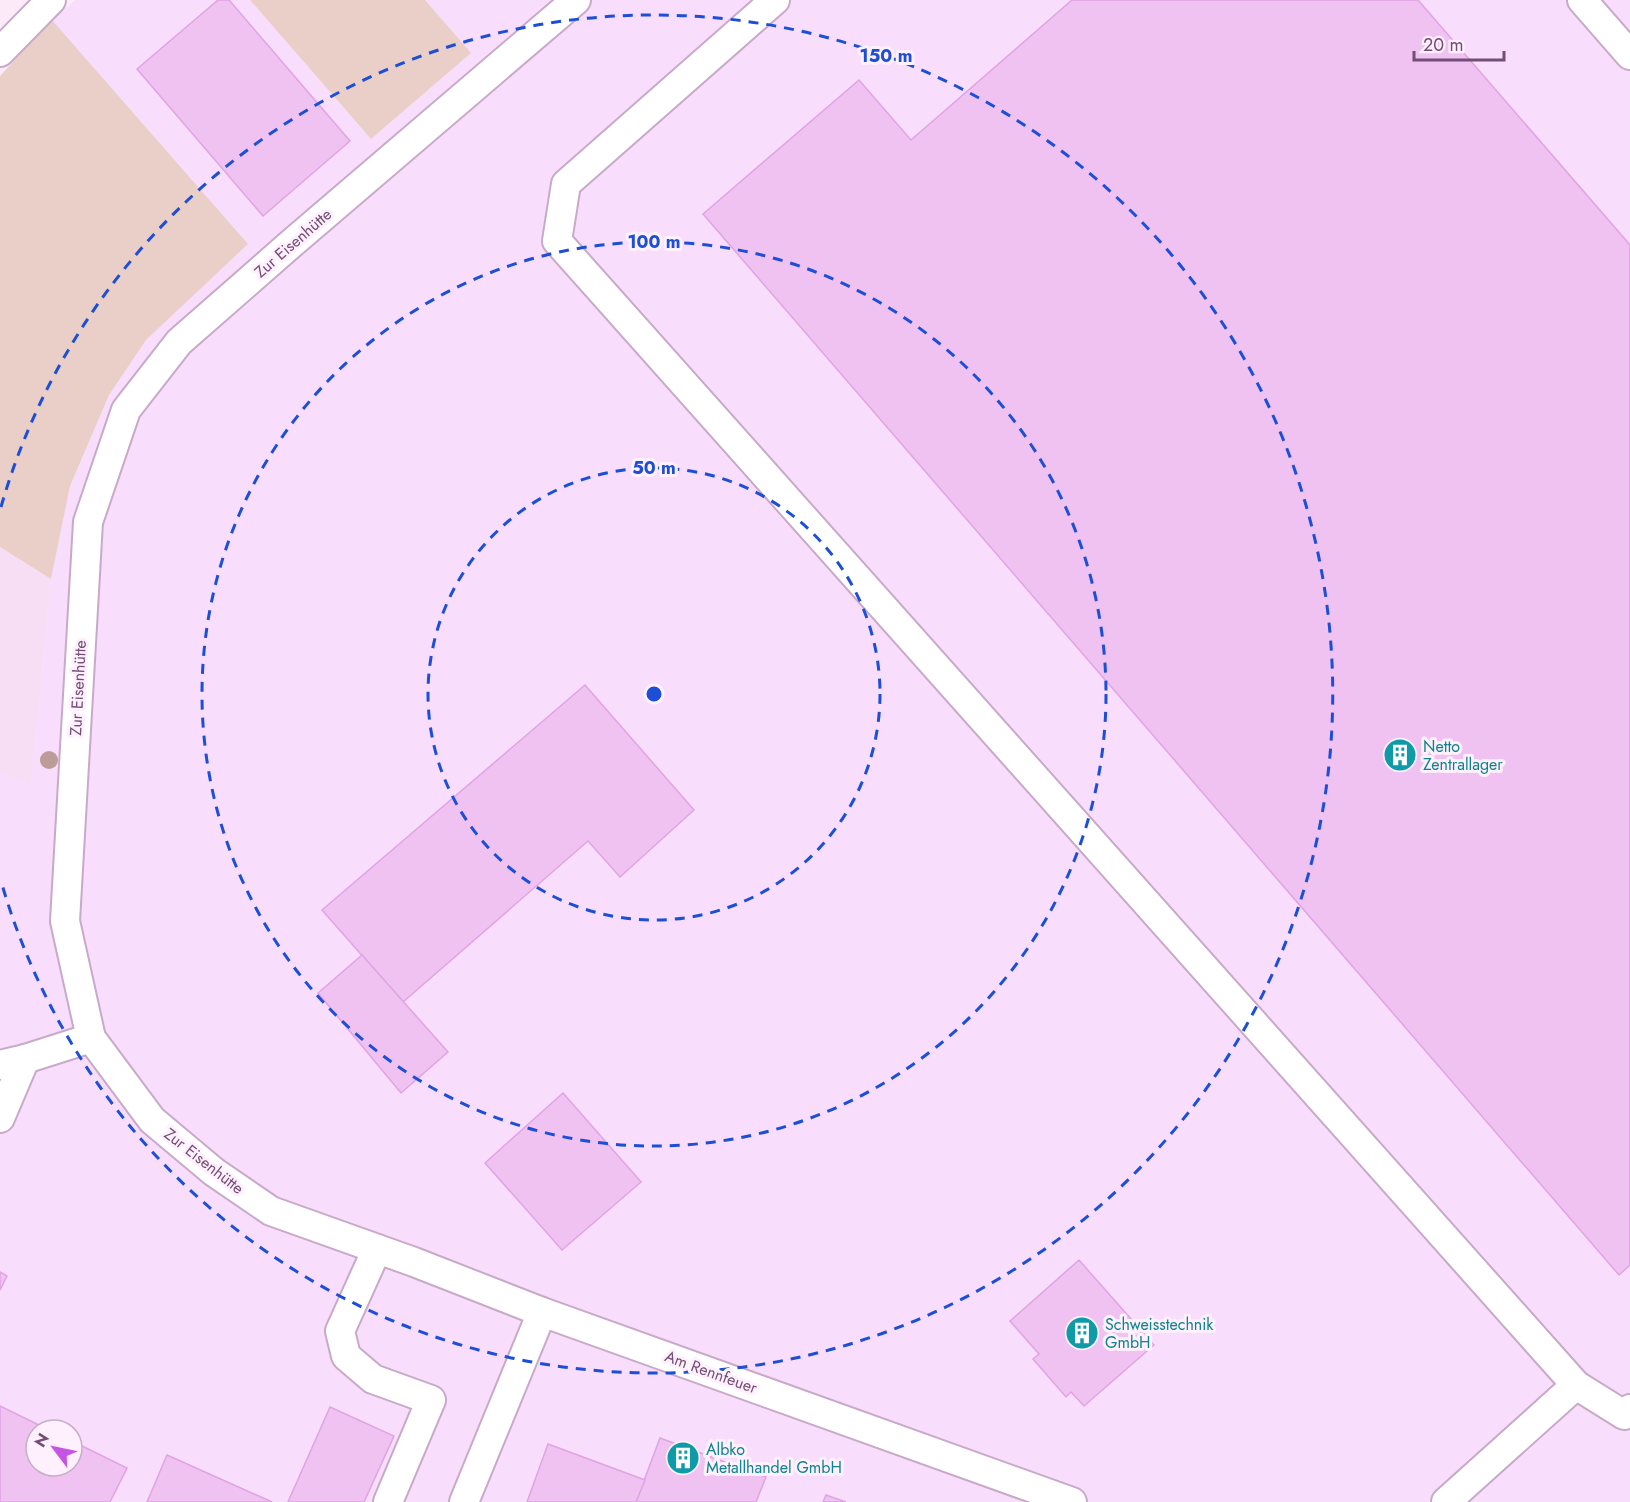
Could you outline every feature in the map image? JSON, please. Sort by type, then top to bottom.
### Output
[{"type":"street","points":[[0,52],[51,0]]},
{"type":"street","name":"Zur Eisenhütte","points":[[542,1312],[271,1210],[214,1172],[153,1120],[91,1038],[65,921],[88,522],[126,410],[179,342],[576,0]]},
{"type":"street","points":[[775,0],[566,184],[557,241],[1576,1385],[1624,1415],[1630,1409]]},
{"type":"street","points":[[1582,0],[1630,55]]},
{"type":"street","points":[[0,1118],[13,1062],[91,1038]]},
{"type":"street","points":[[378,1249],[340,1331],[346,1356],[373,1380],[431,1400],[388,1502]]},
{"type":"street","points":[[464,1502],[542,1312]]},
{"type":"street","name":"Am Rennfeuer","points":[[542,1312],[1072,1502]]},
{"type":"street","points":[[1446,1502],[1576,1385]]},
{"type":"shaded area","points":[[75,0],[250,0],[371,139],[471,53],[425,0],[1630,0],[1630,1502],[0,1502],[0,771],[31,785],[51,579],[70,486],[109,395],[146,340],[248,244],[52,20]]},
{"type":"shaded area","points":[[250,0],[425,0],[471,53],[371,139]]},
{"type":"shaded area","points":[[52,20],[248,244],[146,340],[109,395],[70,486],[51,579],[0,547],[0,76]]},
{"type":"shaded area","points":[[0,547],[51,579],[31,786],[0,771]]},
{"type":"building","points":[[218,0],[229,0],[350,141],[263,216],[137,69]]},
{"type":"building","name":"Netto Zentrallager","points":[[1072,0],[1418,0],[1630,245],[1630,1265],[1619,1275],[703,214],[859,80],[911,140]]},
{"type":"building","points":[[585,685],[694,810],[620,877],[588,841],[403,1002],[322,910]]},
{"type":"building","points":[[362,955],[448,1052],[401,1093],[318,993]]},
{"type":"building","points":[[563,1093],[641,1182],[562,1250],[485,1163]]},
{"type":"building","name":"Schweisstechnik GmbH","points":[[1079,1260],[1154,1345],[1084,1406],[1071,1392],[1066,1397],[1033,1359],[1039,1354],[1010,1321]]},
{"type":"building","points":[[0,1272],[7,1276],[0,1290]]},
{"type":"building","points":[[0,1406],[24,1418],[24,1478],[84,1478],[84,1447],[127,1468],[110,1502],[0,1502]]},
{"type":"building","points":[[330,1407],[394,1436],[364,1502],[288,1502]]},
{"type":"building","name":"Albko Metallhandel GmbH","points":[[660,1438],[766,1477],[756,1502],[636,1502]]},
{"type":"building","points":[[548,1444],[645,1480],[636,1502],[527,1502]]},
{"type":"building","points":[[167,1455],[272,1502],[147,1502]]},
{"type":"building","points":[[826,1495],[846,1502],[823,1502]]},
{"type":"place","name":"Netto Zentrallager","points":[[1400,755]]},
{"type":"place","name":"Schweisstechnik GmbH","points":[[1082,1333]]},
{"type":"place","name":"Albko Metallhandel GmbH","points":[[683,1458]]}]
